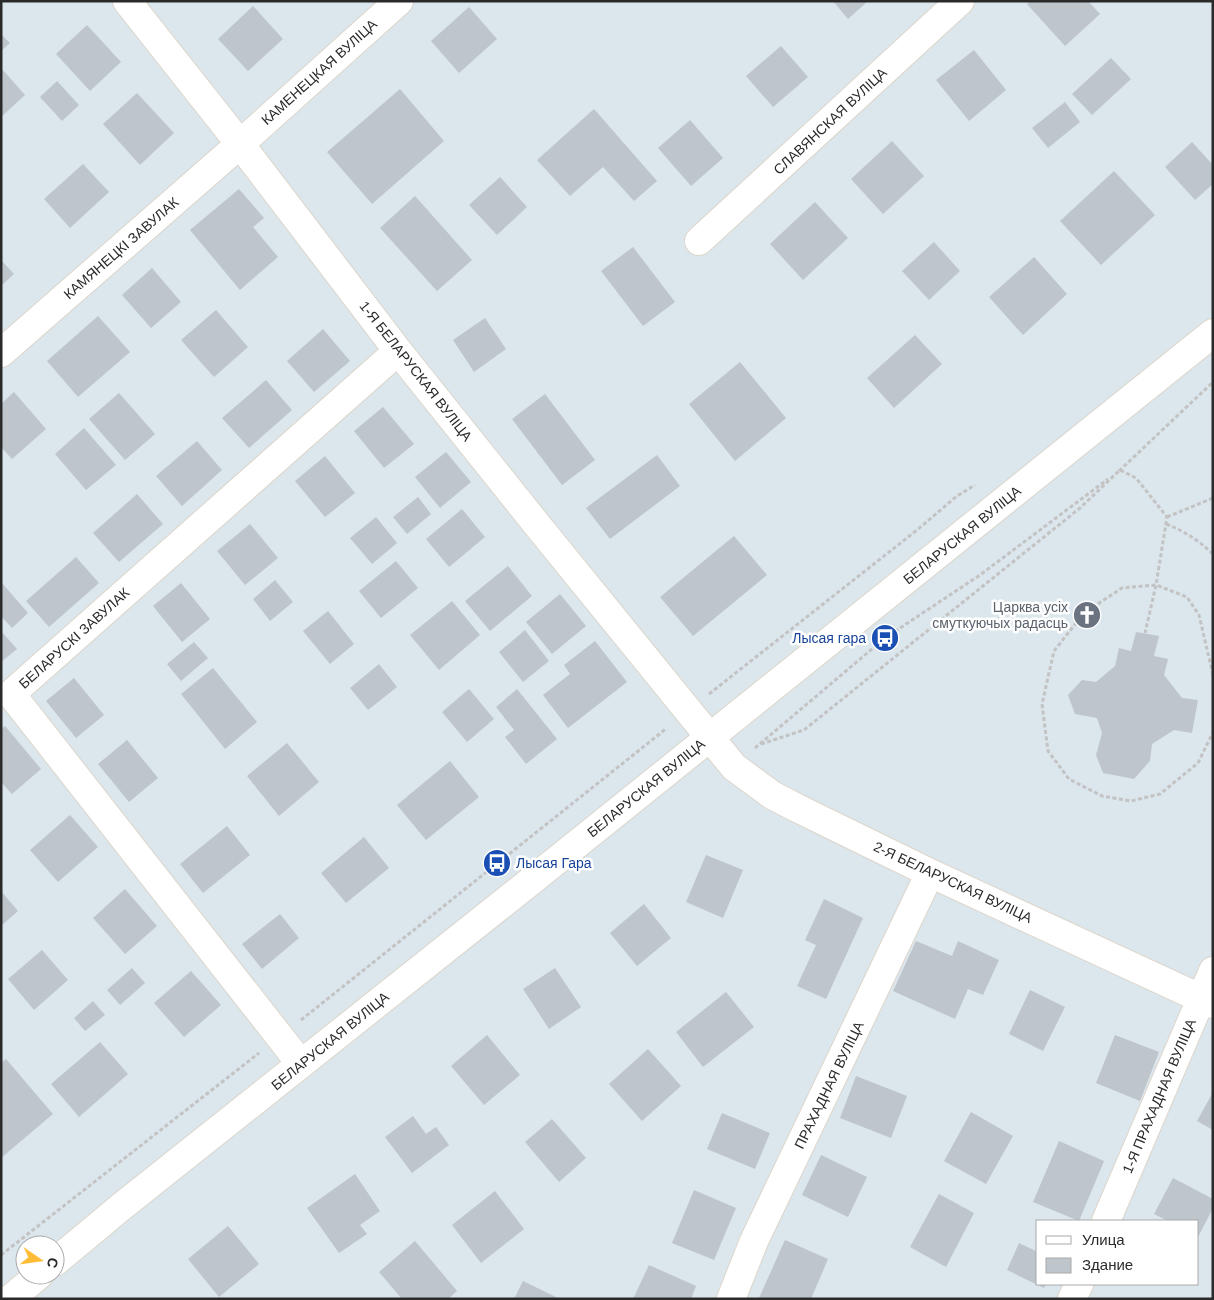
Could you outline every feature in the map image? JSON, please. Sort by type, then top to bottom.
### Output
[{"type":"street","name":"1-Я БЕЛАРУСКАЯ ВУЛІЦА","points":[[128,1],[398,350],[709,737]]},
{"type":"street","name":"КАМЕНЕЦКАЯ ВУЛІЦА","points":[[240,144],[399,1]]},
{"type":"street","name":"СЛАВЯНСКАЯ ВУЛІЦА","points":[[699,241],[960,1]]},
{"type":"street","name":"КАМЯНЕЦКІ ЗАВУЛАК","points":[[1,352],[240,144]]},
{"type":"street","name":"БЕЛАРУСКАЯ ВУЛІЦА","points":[[65,1254],[1213,333]]},
{"type":"street","name":"БЕЛАРУСКІ ЗАВУЛАК","points":[[301,1064],[11,694],[398,350]]},
{"type":"street","name":"2-Я БЕЛАРУСКАЯ ВУЛІЦА","points":[[709,737],[734,767],[772,794],[930,873],[1207,1001]]},
{"type":"street","name":"ПРАХАДНАЯ ВУЛІЦА","points":[[731,1299],[754,1241],[930,873]]},
{"type":"street","name":"1-Я ПРАХАДНАЯ ВУЛІЦА","points":[[1106,1220],[1207,1001],[1213,971]]},
{"type":"street","points":[[10,1299],[27,1285]]},
{"type":"street","points":[[1072,1299],[1079,1285]]},
{"type":"path","points":[[761,744],[804,730],[1080,508],[1213,382]]},
{"type":"path","points":[[1120,470],[1136,478],[1167,517],[1156,585],[1145,633]]},
{"type":"path","points":[[734,767],[885,638],[980,575],[1120,470]]},
{"type":"path","points":[[1,1255],[280,1037],[917,530],[957,496],[981,482]]},
{"type":"path","points":[[1167,517],[1213,498]]},
{"type":"path","points":[[1166,524],[1184,531],[1213,554]]},
{"type":"path","points":[[1213,675],[1199,615],[1187,597],[1156,585],[1122,588],[1084,612],[1054,650],[1042,704],[1048,751],[1069,778],[1102,796],[1131,801],[1160,794],[1198,762],[1213,732]]},
{"type":"building","points":[[833,1],[868,1],[848,19]]},
{"type":"building","points":[[1030,1],[1088,1],[1100,14],[1065,46],[1027,4]]},
{"type":"building","points":[[253,6],[283,39],[248,71],[218,39]]},
{"type":"building","points":[[469,7],[497,39],[459,73],[431,41]]},
{"type":"building","points":[[87,25],[121,62],[90,91],[56,54]]},
{"type":"building","points":[[1,34],[10,43],[1,51]]},
{"type":"building","points":[[781,46],[808,77],[773,107],[746,76]]},
{"type":"building","points":[[974,50],[1006,90],[969,121],[936,80]]},
{"type":"building","points":[[1111,58],[1131,79],[1092,115],[1072,94]]},
{"type":"building","points":[[1,68],[25,95],[1,117]]},
{"type":"building","points":[[57,81],[79,105],[62,121],[40,97]]},
{"type":"building","points":[[400,89],[444,141],[372,204],[327,152]]},
{"type":"building","points":[[137,93],[174,133],[140,165],[103,124]]},
{"type":"building","points":[[1065,102],[1080,122],[1048,148],[1032,128]]},
{"type":"building","points":[[594,109],[657,181],[634,201],[603,167],[570,196],[537,160]]},
{"type":"building","points":[[690,120],[723,158],[691,186],[658,148]]},
{"type":"building","points":[[892,141],[924,176],[883,214],[851,179]]},
{"type":"building","points":[[1192,142],[1213,165],[1213,184],[1195,200],[1165,167]]},
{"type":"building","points":[[83,164],[109,192],[70,228],[44,199]]},
{"type":"building","points":[[1114,171],[1155,215],[1101,265],[1060,221]]},
{"type":"building","points":[[500,177],[527,207],[497,235],[469,205]]},
{"type":"building","points":[[239,189],[264,218],[253,227],[278,257],[240,290],[190,230]]},
{"type":"building","points":[[415,196],[472,260],[437,291],[380,228]]},
{"type":"building","points":[[815,202],[848,238],[803,280],[770,244]]},
{"type":"building","points":[[934,242],[960,271],[929,300],[902,271]]},
{"type":"building","points":[[633,247],[675,302],[643,326],[601,271]]},
{"type":"building","points":[[1034,257],[1067,294],[1023,335],[989,297]]},
{"type":"building","points":[[1,260],[14,274],[1,286]]},
{"type":"building","points":[[152,268],[181,302],[151,328],[122,295]]},
{"type":"building","points":[[216,310],[248,347],[214,377],[181,340]]},
{"type":"building","points":[[98,316],[130,352],[78,397],[47,361]]},
{"type":"building","points":[[485,318],[506,349],[474,372],[453,340]]},
{"type":"building","points":[[323,329],[350,361],[314,392],[287,361]]},
{"type":"building","points":[[915,335],[942,364],[894,408],[867,378]]},
{"type":"building","points":[[740,362],[786,418],[735,461],[689,404]]},
{"type":"building","points":[[266,380],[292,410],[249,448],[222,418]]},
{"type":"building","points":[[14,392],[46,429],[12,459],[1,447],[1,404]]},
{"type":"building","points":[[119,393],[155,434],[125,460],[89,419]]},
{"type":"building","points":[[545,394],[595,460],[562,485],[512,419]]},
{"type":"building","points":[[383,407],[414,444],[384,468],[354,431]]},
{"type":"building","points":[[84,428],[116,465],[86,490],[55,454]]},
{"type":"building","points":[[197,441],[222,470],[182,506],[156,476]]},
{"type":"building","points":[[446,452],[471,482],[440,508],[415,477]]},
{"type":"building","points":[[657,455],[680,486],[610,539],[586,508]]},
{"type":"building","points":[[325,456],[355,493],[325,517],[295,481]]},
{"type":"building","points":[[137,494],[163,524],[119,562],[93,533]]},
{"type":"building","points":[[418,497],[431,514],[407,534],[393,517]]},
{"type":"building","points":[[462,509],[485,537],[449,567],[426,539]]},
{"type":"building","points":[[376,517],[397,543],[372,564],[350,538]]},
{"type":"building","points":[[250,524],[278,558],[245,585],[217,551]]},
{"type":"building","points":[[734,536],[767,575],[693,636],[660,597]]},
{"type":"building","points":[[76,557],[99,583],[49,627],[26,601]]},
{"type":"building","points":[[396,561],[418,588],[381,618],[359,591]]},
{"type":"building","points":[[508,566],[532,596],[490,631],[465,601]]},
{"type":"building","points":[[275,580],[293,602],[270,621],[253,599]]},
{"type":"building","points":[[1,582],[28,613],[12,628],[1,616]]},
{"type":"building","points":[[181,583],[210,619],[182,642],[153,606]]},
{"type":"building","points":[[560,594],[586,626],[552,654],[526,622]]},
{"type":"building","points":[[452,601],[480,635],[439,670],[410,635]]},
{"type":"building","points":[[328,611],[354,644],[330,664],[303,631]]},
{"type":"building","points":[[525,630],[549,661],[523,682],[499,652]]},
{"type":"building","points":[[1,631],[17,649],[1,662]]},
{"type":"building","points":[[1136,632],[1159,636],[1154,656],[1168,659],[1164,675],[1182,698],[1198,700],[1192,733],[1174,730],[1152,744],[1150,761],[1134,779],[1103,773],[1096,755],[1102,733],[1097,718],[1075,714],[1068,695],[1082,680],[1096,682],[1115,666],[1119,648],[1131,651]]},
{"type":"building","points":[[595,641],[627,682],[568,728],[543,695],[570,674],[564,665]]},
{"type":"building","points":[[194,642],[208,658],[181,681],[167,664]]},
{"type":"building","points":[[379,664],[397,687],[368,710],[350,688]]},
{"type":"building","points":[[213,668],[257,722],[225,749],[181,694]]},
{"type":"building","points":[[74,678],[104,715],[76,738],[46,701]]},
{"type":"building","points":[[469,689],[494,719],[467,742],[442,712]]},
{"type":"building","points":[[517,689],[557,739],[526,764],[505,737],[514,730],[496,707]]},
{"type":"building","points":[[5,726],[41,769],[12,794],[1,782],[1,729]]},
{"type":"building","points":[[127,740],[158,778],[129,802],[98,764]]},
{"type":"building","points":[[287,743],[319,782],[279,816],[247,776]]},
{"type":"building","points":[[450,761],[479,797],[426,840],[397,805]]},
{"type":"building","points":[[70,815],[98,847],[58,882],[30,850]]},
{"type":"building","points":[[227,826],[250,855],[203,893],[180,864]]},
{"type":"building","points":[[364,837],[389,868],[346,903],[321,873]]},
{"type":"building","points":[[706,855],[743,870],[723,918],[686,902]]},
{"type":"building","points":[[125,889],[157,926],[125,954],[93,918]]},
{"type":"building","points":[[1,891],[18,911],[1,926]]},
{"type":"building","points":[[824,899],[863,918],[826,999],[797,986],[816,945],[805,940]]},
{"type":"building","points":[[644,904],[671,938],[637,966],[610,933]]},
{"type":"building","points":[[280,914],[299,938],[262,969],[242,944]]},
{"type":"building","points":[[916,941],[952,956],[958,941],[999,960],[983,995],[968,989],[955,1019],[893,991]]},
{"type":"building","points":[[42,950],[68,980],[34,1010],[8,979]]},
{"type":"building","points":[[132,968],[145,983],[120,1005],[107,990]]},
{"type":"building","points":[[555,968],[581,1007],[549,1029],[523,989]]},
{"type":"building","points":[[191,971],[221,1005],[184,1037],[154,1003]]},
{"type":"building","points":[[1030,990],[1065,1007],[1043,1051],[1009,1034]]},
{"type":"building","points":[[726,992],[754,1027],[703,1067],[676,1032]]},
{"type":"building","points":[[93,1001],[105,1015],[85,1031],[74,1018]]},
{"type":"building","points":[[487,1035],[520,1075],[484,1105],[451,1066]]},
{"type":"building","points":[[1115,1035],[1159,1052],[1140,1101],[1096,1083]]},
{"type":"building","points":[[100,1042],[128,1074],[79,1117],[51,1084]]},
{"type":"building","points":[[648,1049],[681,1086],[642,1121],[609,1084]]},
{"type":"building","points":[[6,1059],[53,1114],[1,1158],[1,1063]]},
{"type":"building","points":[[856,1076],[907,1096],[891,1138],[840,1118]]},
{"type":"building","points":[[1213,1092],[1213,1130],[1197,1121]]},
{"type":"building","points":[[971,1112],[1013,1136],[986,1184],[944,1161]]},
{"type":"building","points":[[722,1113],[770,1133],[755,1169],[707,1149]]},
{"type":"building","points":[[413,1116],[426,1134],[436,1127],[449,1145],[412,1173],[385,1137]]},
{"type":"building","points":[[552,1119],[586,1158],[559,1182],[525,1142]]},
{"type":"building","points":[[1059,1141],[1104,1161],[1079,1220],[1033,1202]]},
{"type":"building","points":[[821,1155],[867,1177],[848,1217],[802,1195]]},
{"type":"building","points":[[355,1174],[380,1211],[360,1225],[367,1234],[339,1253],[307,1208]]},
{"type":"building","points":[[1173,1178],[1213,1199],[1213,1208],[1199,1235],[1199,1220],[1166,1220],[1154,1214]]},
{"type":"building","points":[[694,1190],[736,1208],[714,1260],[672,1243]]},
{"type":"building","points":[[495,1191],[524,1229],[481,1263],[452,1225]]},
{"type":"building","points":[[939,1194],[974,1213],[946,1267],[910,1247]]},
{"type":"building","points":[[228,1226],[259,1264],[219,1297],[188,1259]]},
{"type":"building","points":[[785,1240],[828,1259],[811,1299],[759,1298]]},
{"type":"building","points":[[415,1241],[457,1291],[448,1299],[402,1299],[379,1272]]},
{"type":"building","points":[[1019,1243],[1036,1251],[1036,1284],[1007,1270]]},
{"type":"building","points":[[649,1265],[696,1286],[691,1299],[633,1299]]},
{"type":"building","points":[[523,1281],[560,1299],[514,1299]]},
{"type":"place","name":"Царква усіх смуткуючых радасць","points":[[1087,615]]},
{"type":"place","name":"Лысая гара","points":[[885,638]]},
{"type":"place","name":"Лысая Гара","points":[[497,863]]}]
